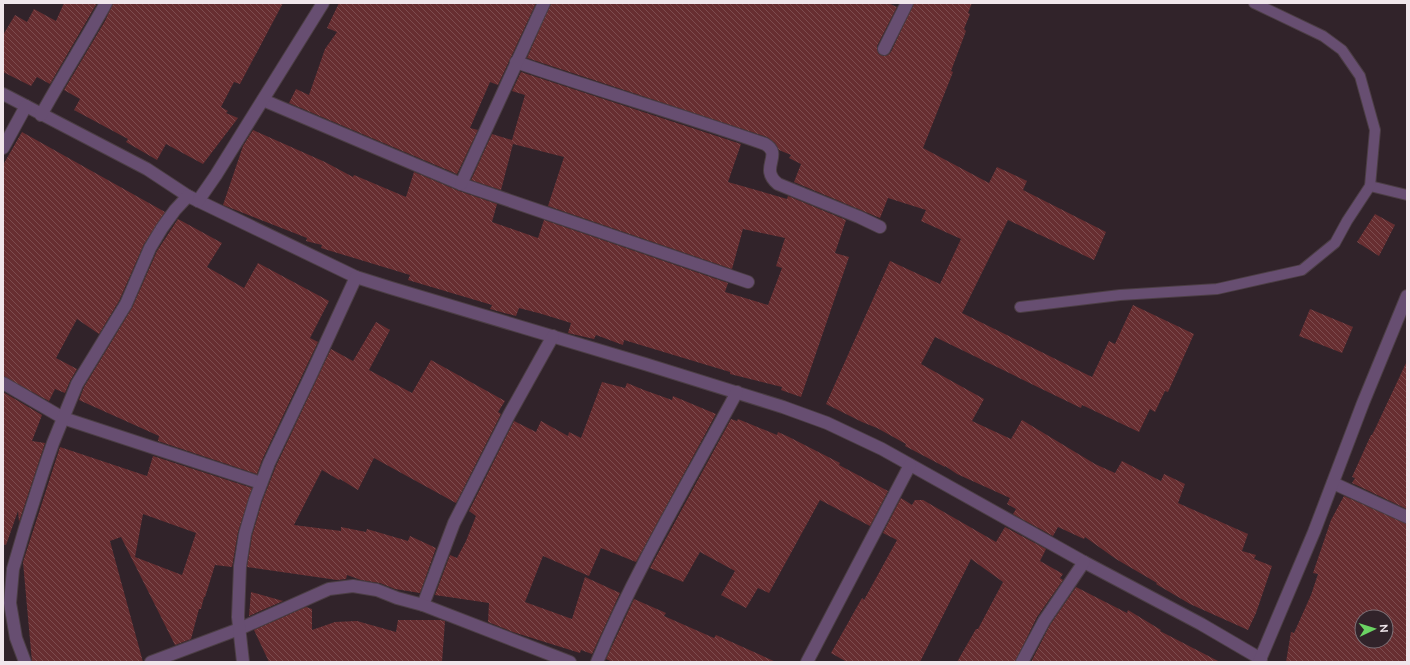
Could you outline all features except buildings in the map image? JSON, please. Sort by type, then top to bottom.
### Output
[{"type":"street","points":[[41,115],[106,3]]},
{"type":"street","points":[[25,662],[16,638],[10,603],[14,569],[25,528],[43,472],[63,418],[78,384],[126,304],[150,248],[166,222],[175,210],[193,198],[216,175],[323,3]]},
{"type":"street","points":[[461,184],[544,3]]},
{"type":"street","points":[[884,49],[907,3]]},
{"type":"street","points":[[516,62],[590,88],[689,118],[765,144],[770,147],[773,152],[770,171],[772,178],[778,184],[880,227]]},
{"type":"street","points":[[3,94],[147,169],[193,198],[356,277],[737,392],[783,407],[827,424],[882,449],[1084,562],[1201,624],[1260,661],[1314,532],[1363,403],[1407,296]]},
{"type":"street","points":[[263,100],[461,184],[748,282]]},
{"type":"street","points":[[3,148],[26,106]]},
{"type":"street","points":[[242,662],[238,617],[240,566],[245,534],[261,483],[272,456],[312,375],[356,277]]},
{"type":"street","points":[[423,605],[454,522],[509,416],[553,336]]},
{"type":"street","points":[[3,384],[63,418],[261,483]]},
{"type":"street","points":[[598,662],[610,632],[638,576],[737,392]]},
{"type":"street","points":[[807,662],[910,465]]},
{"type":"street","points":[[1333,483],[1407,517]]},
{"type":"street","points":[[1022,662],[1044,621],[1084,562]]},
{"type":"street","points":[[151,662],[239,629],[329,589],[341,587],[364,587],[423,605],[570,662]]},
{"type":"lane","points":[[1020,307],[1120,295],[1217,288],[1302,270],[1335,243],[1347,221],[1370,186],[1375,130],[1360,76],[1342,50],[1323,36],[1254,3]]},
{"type":"lane","points":[[1370,186],[1407,195]]}]
